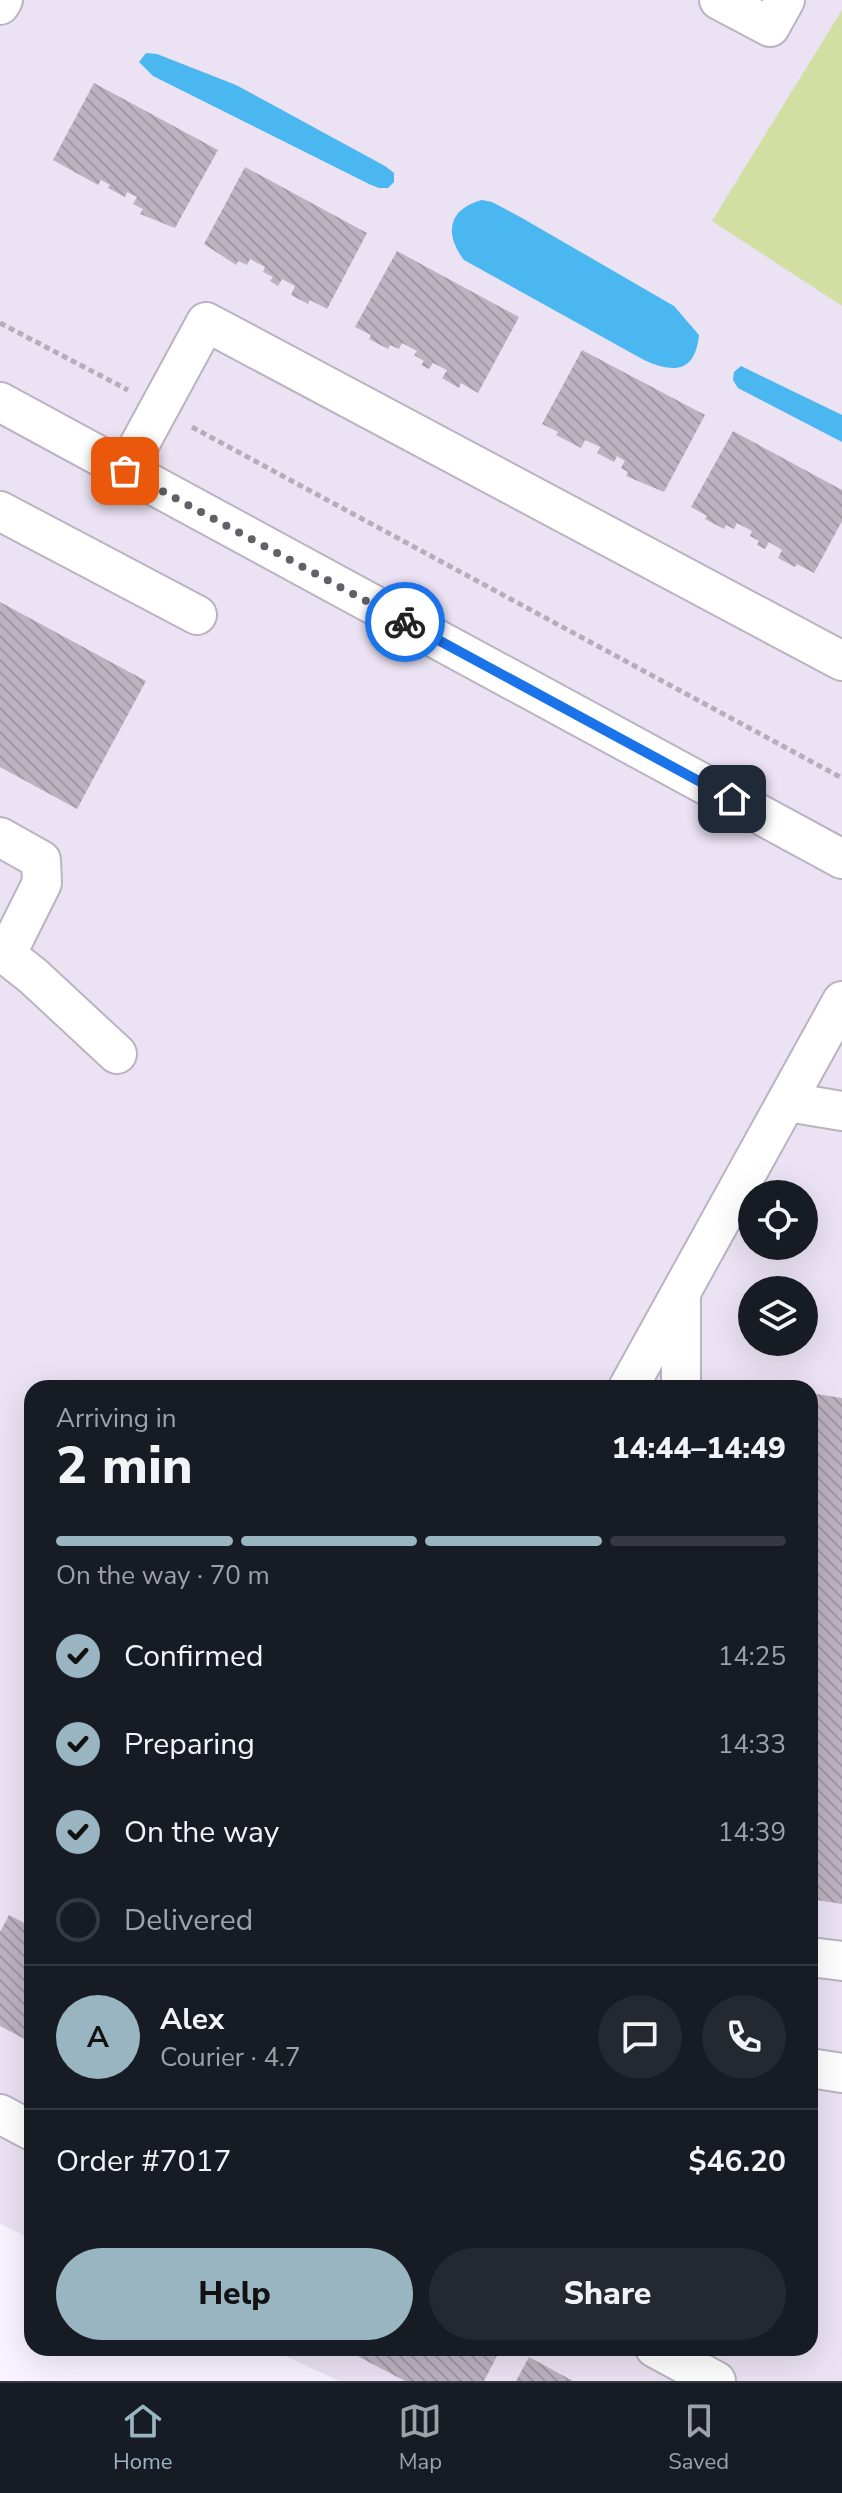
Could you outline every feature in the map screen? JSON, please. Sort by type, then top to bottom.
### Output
[{"type":"street","points":[[719,0],[770,27],[785,0]]},
{"type":"street","points":[[125,471],[206,322],[842,661]]},
{"type":"street","points":[[0,402],[842,859]]},
{"type":"street","points":[[0,511],[197,615]]},
{"type":"street","points":[[0,837],[41,860],[42,883],[3,952],[117,1054]]},
{"type":"street","points":[[632,1380],[842,1001]]},
{"type":"street","points":[[788,1102],[842,1111]]},
{"type":"street","points":[[681,1292],[681,1380]]},
{"type":"street","points":[[818,1958],[842,1961]]},
{"type":"street","points":[[818,2069],[842,2073]]},
{"type":"street","points":[[0,2114],[24,2127]]},
{"type":"street","points":[[670,2356],[716,2381]]},
{"type":"path","points":[[0,323],[842,778]]},
{"type":"shaded area","points":[[0,0],[842,0],[842,2381],[339,2381],[285,2356],[818,2356],[818,1380],[24,1380],[24,2235],[0,2224]]},
{"type":"green space","points":[[842,10],[842,306],[712,221]]},
{"type":"water","points":[[146,53],[157,54],[236,85],[385,166],[394,173],[394,182],[388,188],[369,184],[153,76],[139,62]]},
{"type":"water","points":[[482,200],[522,218],[674,306],[699,335],[697,347],[688,363],[674,368],[644,360],[464,260],[454,241],[453,224],[462,210]]},
{"type":"water","points":[[741,366],[842,415],[842,442],[738,388],[733,380],[734,372]]},
{"type":"building","points":[[94,83],[218,150],[175,228],[140,214],[143,209],[133,204],[137,197],[127,192],[125,197],[108,188],[110,185],[101,180],[98,185],[53,160]]},
{"type":"building","points":[[245,167],[367,233],[327,309],[291,295],[295,286],[282,279],[278,286],[270,281],[273,277],[263,272],[265,267],[250,259],[247,265],[238,261],[236,265],[204,244]]},
{"type":"building","points":[[397,251],[519,317],[478,393],[461,383],[459,388],[442,378],[447,370],[433,363],[429,369],[421,365],[424,361],[414,355],[417,351],[402,343],[399,349],[390,345],[388,349],[355,327]]},
{"type":"building","points":[[582,350],[705,415],[664,492],[626,476],[628,472],[621,468],[625,461],[617,456],[614,462],[597,453],[600,447],[585,440],[581,448],[542,424]]},
{"type":"building","points":[[733,431],[842,490],[842,521],[814,573],[778,558],[782,550],[769,542],[765,549],[757,545],[759,541],[750,536],[752,531],[737,523],[734,529],[726,525],[724,529],[691,507]]},
{"type":"building","points":[[0,602],[146,681],[77,809],[0,767]]},
{"type":"building","points":[[818,1394],[842,1398],[842,1904],[818,1900]]},
{"type":"building","points":[[9,1915],[24,1923],[24,2039],[0,2026],[0,1932]]},
{"type":"building","points":[[357,2356],[497,2356],[484,2381],[405,2381]]},
{"type":"building","points":[[529,2357],[573,2381],[516,2381]]},
{"type":"way so far","points":[[125,471],[405,622]]},
{"type":"route","points":[[405,622],[732,799]]}]
